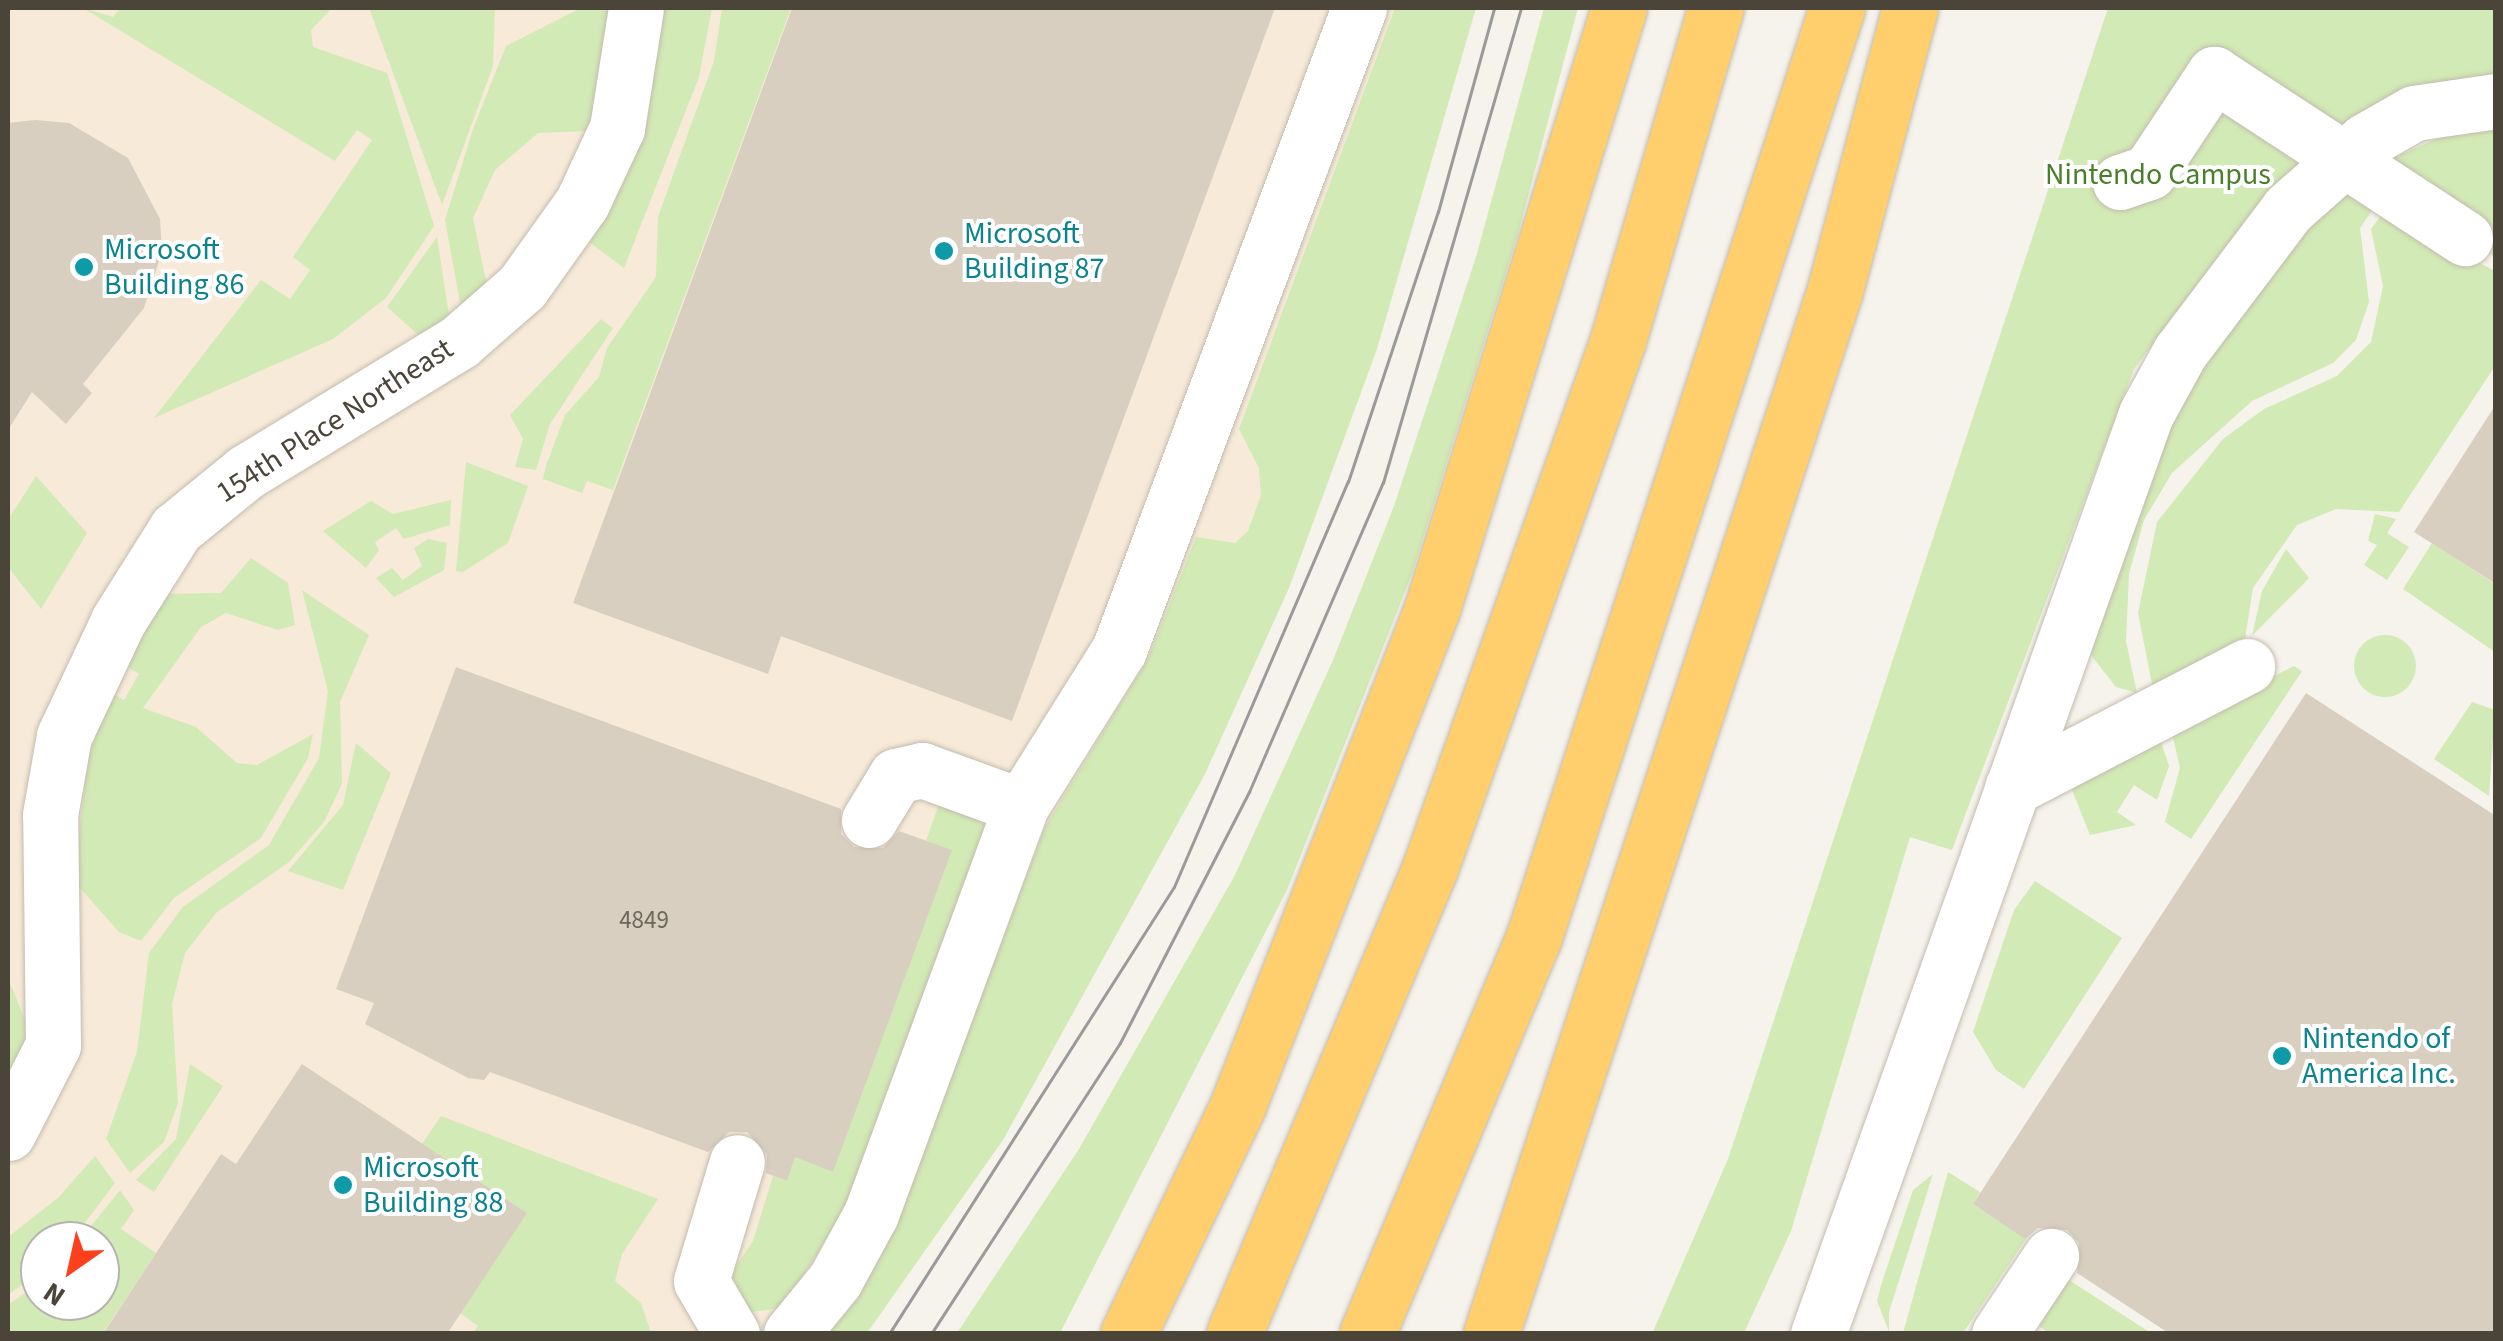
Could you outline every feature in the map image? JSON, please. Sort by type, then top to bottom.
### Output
[{"type":"highway","points":[[1128,1334],[1238,1105],[1432,609],[1619,8]]},
{"type":"highway","points":[[1234,1334],[1430,868],[1618,340],[1716,8]]},
{"type":"highway","points":[[1367,1334],[1534,937],[1837,8]]},
{"type":"highway","points":[[1491,1334],[1835,290],[1910,8]]},
{"type":"highway","points":[[1455,1334],[1604,987]]},
{"type":"highway","points":[[1098,1334],[1238,1105]]},
{"type":"street","name":"154th Place Northeast","points":[[8,1133],[53,1045],[49,832],[64,736],[118,621],[176,529],[246,472],[459,342],[522,287],[582,203],[617,128],[636,8]]},
{"type":"street","points":[[791,1334],[835,1280],[871,1214],[1020,806],[1119,650],[1359,8]]},
{"type":"street","points":[[2120,182],[2150,172],[2214,74],[2465,238]]},
{"type":"street","points":[[1818,1334],[2146,414],[2214,302],[2288,209],[2344,159],[2414,114],[2496,100]]},
{"type":"street","points":[[2012,788],[2247,666]]},
{"type":"street","points":[[870,820],[896,776],[922,770],[1020,806]]},
{"type":"street","points":[[732,1334],[701,1281],[737,1162]]},
{"type":"street","points":[[1999,1334],[2051,1256]]},
{"type":"shaded area","points":[[8,8],[1470,8],[1377,327],[861,1333],[8,1334]]},
{"type":"green space","points":[[83,8],[113,17],[120,8],[332,8],[311,30],[313,47],[387,73],[434,226],[386,298],[333,339],[154,418],[261,280],[290,299],[310,270],[293,257],[372,140],[357,130],[335,161]]},
{"type":"green space","points":[[369,8],[495,8],[493,66],[442,205]]},
{"type":"green space","points":[[581,8],[615,8],[591,131],[538,133],[495,170],[473,218],[488,291],[462,313],[445,220],[473,129],[506,46]]},
{"type":"green space","points":[[662,8],[712,8],[699,77],[624,268],[589,242],[647,106]]},
{"type":"green space","points":[[722,8],[791,8],[613,490],[587,481],[582,493],[543,479],[546,466],[565,415],[599,377],[607,348],[656,277],[658,217],[714,61]]},
{"type":"green space","points":[[1395,8],[1476,8],[1377,349],[1289,588],[1205,774],[1003,1140],[867,1333],[827,1334],[894,1229],[1045,827],[1148,659],[1196,537],[1235,543],[1248,531],[1261,495],[1259,468],[1239,429]]},
{"type":"green space","points":[[1544,8],[1578,8],[1518,234],[1412,574],[1287,890],[1060,1333],[957,1333],[1079,1149],[1235,875],[1333,660],[1394,506],[1476,257]]},
{"type":"green space","name":"Nintendo Campus","points":[[2108,8],[2495,8],[2495,80],[2314,155],[2216,260],[2134,369],[1952,850],[1910,837],[1791,1231],[1744,1333],[1652,1334],[1728,1159]]},
{"type":"green space","points":[[2495,128],[2495,258],[2387,161],[2451,132]]},
{"type":"green space","points":[[2357,184],[2380,199],[2360,228],[2369,302],[2356,340],[2333,363],[2252,401],[2172,473],[2144,520],[2129,574],[2126,641],[2137,693],[2116,687],[2090,654],[2091,630],[2147,471],[2206,358],[2302,235]]},
{"type":"green space","points":[[2383,213],[2495,271],[2495,366],[2399,512],[2336,509],[2297,525],[2253,588],[2245,639],[2153,689],[2138,613],[2157,522],[2223,439],[2264,409],[2337,376],[2371,342],[2383,286],[2371,229]]},
{"type":"green space","points":[[437,237],[450,322],[423,339],[387,307]]},
{"type":"green space","points":[[601,319],[613,328],[550,424],[536,470],[515,467],[523,439],[510,415]]},
{"type":"green space","points":[[466,462],[528,486],[508,543],[463,572],[456,571]]},
{"type":"green space","points":[[36,476],[87,533],[41,609],[8,567],[8,520]]},
{"type":"green space","points":[[451,500],[450,525],[404,539],[396,528],[375,542],[379,550],[366,568],[323,531],[371,501],[393,514]]},
{"type":"green space","points":[[2375,514],[2396,519],[2387,533],[2409,547],[2387,580],[2364,565],[2377,545],[2368,541]]},
{"type":"green space","points":[[428,539],[447,543],[444,570],[394,597],[376,578],[392,568],[403,580],[422,566],[414,548]]},
{"type":"green space","points":[[2432,543],[2495,584],[2495,652],[2403,589]]},
{"type":"green space","points":[[2286,549],[2309,578],[2252,636],[2262,591]]},
{"type":"green space","points":[[251,558],[288,583],[295,625],[278,630],[226,613],[201,627],[143,708],[196,727],[237,763],[257,765],[313,734],[308,758],[261,838],[174,898],[141,941],[119,932],[73,880],[89,755],[111,693],[124,700],[139,674],[123,664],[166,594],[221,593]]},
{"type":"green space","points":[[302,590],[369,635],[340,702],[342,784],[324,822],[289,862],[216,913],[185,953],[172,1004],[178,1103],[164,1142],[130,1173],[106,1139],[137,1052],[149,953],[183,907],[269,845],[319,758],[328,691]]},
{"type":"green space","points":[[2385,635],[2407,644],[2416,666],[2407,688],[2385,697],[2363,688],[2354,666],[2363,644]]},
{"type":"green space","points":[[2294,666],[2302,671],[2191,839],[2165,822],[2180,768],[2171,729]]},
{"type":"green space","points":[[2472,702],[2495,710],[2489,796],[2434,759]]},
{"type":"green space","points":[[2159,736],[2169,766],[2157,800],[2134,785],[2117,812],[2136,825],[2090,835],[2070,785]]},
{"type":"green space","points":[[356,743],[391,773],[343,890],[288,871],[343,805]]},
{"type":"green space","points":[[940,801],[987,826],[842,1215],[782,1308],[751,1312],[730,1286],[735,1268],[753,1241],[773,1176],[787,1181],[795,1157],[833,1171],[951,851],[926,841]]},
{"type":"green space","points":[[2035,881],[2122,938],[2024,1089],[1996,1070],[1973,1032],[2014,910]]},
{"type":"green space","points":[[8,978],[32,1037],[8,1097]]},
{"type":"green space","points":[[190,1064],[223,1086],[154,1192],[136,1180],[176,1139]]},
{"type":"green space","points":[[441,1116],[658,1199],[622,1254],[615,1281],[641,1303],[651,1333],[473,1333],[478,1326],[460,1313],[527,1213],[422,1144]]},
{"type":"green space","points":[[95,1156],[115,1183],[86,1221],[28,1221],[59,1197]]},
{"type":"green space","points":[[1948,1172],[1980,1192],[1973,1204],[2026,1239],[1963,1333],[1903,1333]]},
{"type":"green space","points":[[1933,1174],[1889,1312],[1889,1332],[1877,1301],[1882,1282],[1913,1190]]},
{"type":"green space","points":[[120,1190],[134,1210],[121,1229],[156,1253],[120,1307],[120,1221],[95,1221]]},
{"type":"green space","points":[[20,1228],[20,1286],[8,1295],[8,1237]]},
{"type":"green space","points":[[2069,1280],[2151,1333],[2049,1333],[2039,1326]]},
{"type":"green space","points":[[20,1296],[20,1321],[111,1321],[103,1333],[8,1333],[8,1305]]},
{"type":"building","name":"Microsoft Building 87","points":[[792,8],[1275,8],[1012,721],[781,636],[768,674],[573,603]]},
{"type":"building","name":"Microsoft Building 86","points":[[8,123],[69,123],[128,158],[160,219],[162,252],[144,308],[83,384],[92,393],[66,424],[32,392],[8,430]]},
{"type":"building","points":[[2496,404],[2496,584],[2414,532]]},
{"type":"building","points":[[456,667],[841,809],[841,834],[854,847],[883,848],[899,831],[952,850],[833,1172],[795,1157],[787,1181],[766,1173],[767,1154],[747,1132],[729,1132],[708,1152],[490,1072],[484,1080],[468,1078],[365,1024],[374,1003],[336,989]]},
{"type":"building","name":"Nintendo of America Inc.","points":[[2306,693],[2496,816],[2496,1334],[2170,1334],[2077,1273],[2079,1243],[2067,1230],[2038,1228],[2025,1239],[1973,1204]]},
{"type":"building","name":"Microsoft Building 88","points":[[302,1064],[527,1213],[447,1334],[103,1334],[112,1321],[120,1321],[120,1308],[221,1154],[236,1164]]},
{"type":"tram line","points":[[889,1334],[1174,887],[1348,482],[1438,212],[1494,8]]},
{"type":"tram line","points":[[931,1334],[1120,1043],[1249,792],[1383,483],[1521,8]]},
{"type":"place","name":"Microsoft Building 87","points":[[944,251]]},
{"type":"place","name":"Microsoft Building 86","points":[[84,267]]},
{"type":"place","name":"Nintendo of America Inc.","points":[[2282,1056]]},
{"type":"place","name":"Microsoft Building 88","points":[[343,1185]]}]
